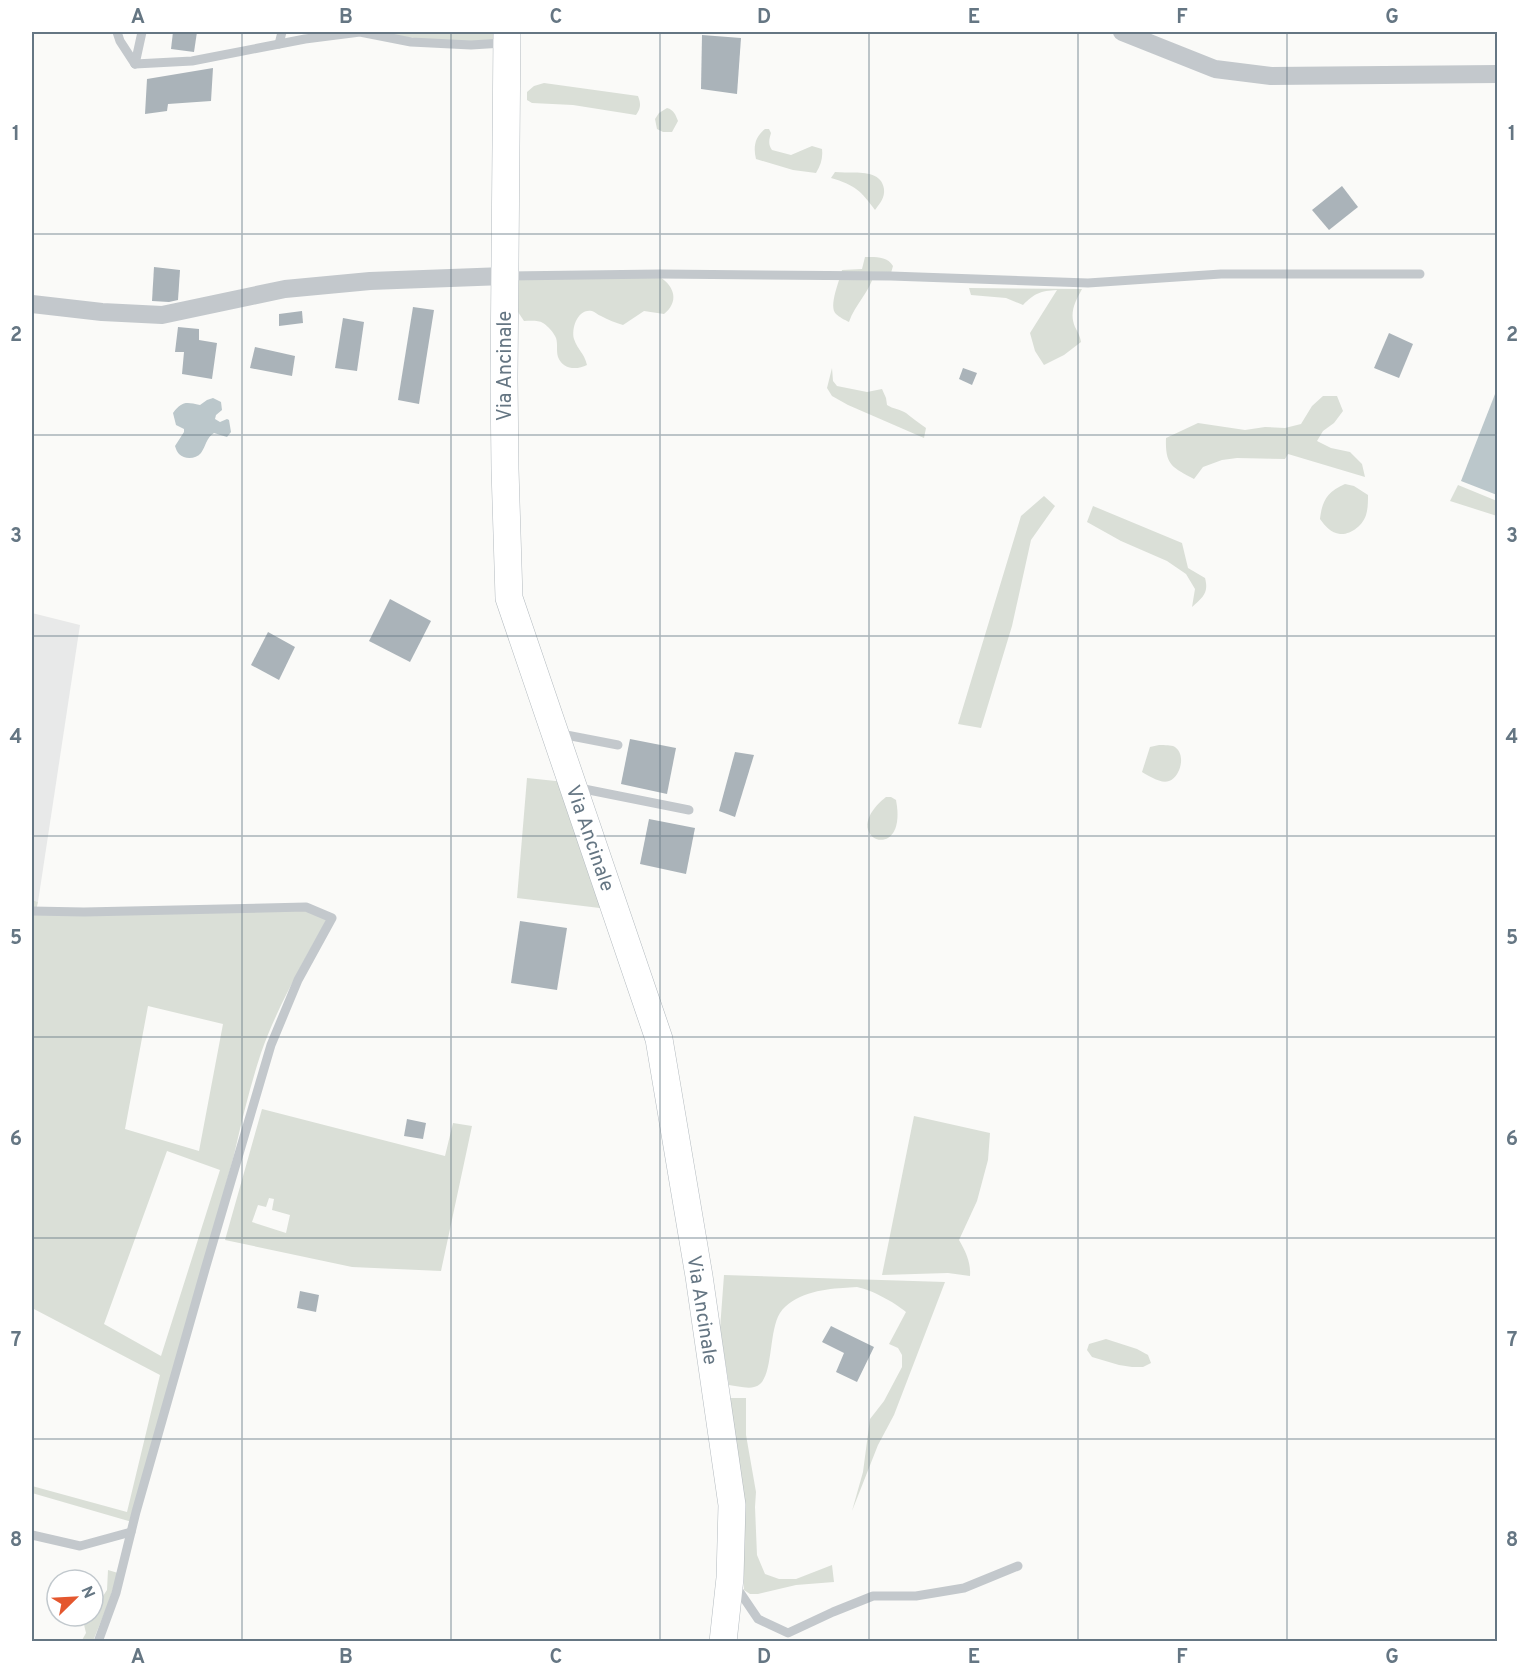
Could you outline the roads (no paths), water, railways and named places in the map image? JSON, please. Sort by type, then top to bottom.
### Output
[{"type":"main road","name":"Via Ancinale","points":[[507,37],[504,469],[509,598],[659,1039],[699,1276],[732,1505],[730,1578],[723,1641]]},
{"type":"street","points":[[1122,32],[1215,69],[1271,76],[1497,74]]},
{"type":"street","points":[[32,304],[102,312],[162,315],[285,288],[370,281],[504,276]]},
{"type":"lane","points":[[117,32],[135,64]]},
{"type":"lane","points":[[135,64],[142,32]]},
{"type":"lane","points":[[279,44],[282,32]]},
{"type":"lane","points":[[135,64],[192,61],[327,34],[360,32],[411,42],[471,45],[507,37]]},
{"type":"lane","points":[[504,276],[660,274],[881,276],[1088,283],[1221,274],[1420,274]]},
{"type":"lane","points":[[555,732],[618,745]]},
{"type":"lane","points":[[573,787],[689,810]]},
{"type":"lane","points":[[32,911],[306,907],[332,918],[298,980],[271,1045],[206,1266],[116,1593],[98,1641]]},
{"type":"lane","points":[[32,1535],[80,1546],[131,1532]]},
{"type":"lane","points":[[730,1578],[758,1619],[788,1633],[873,1596],[916,1596],[964,1588],[1018,1566]]}]
